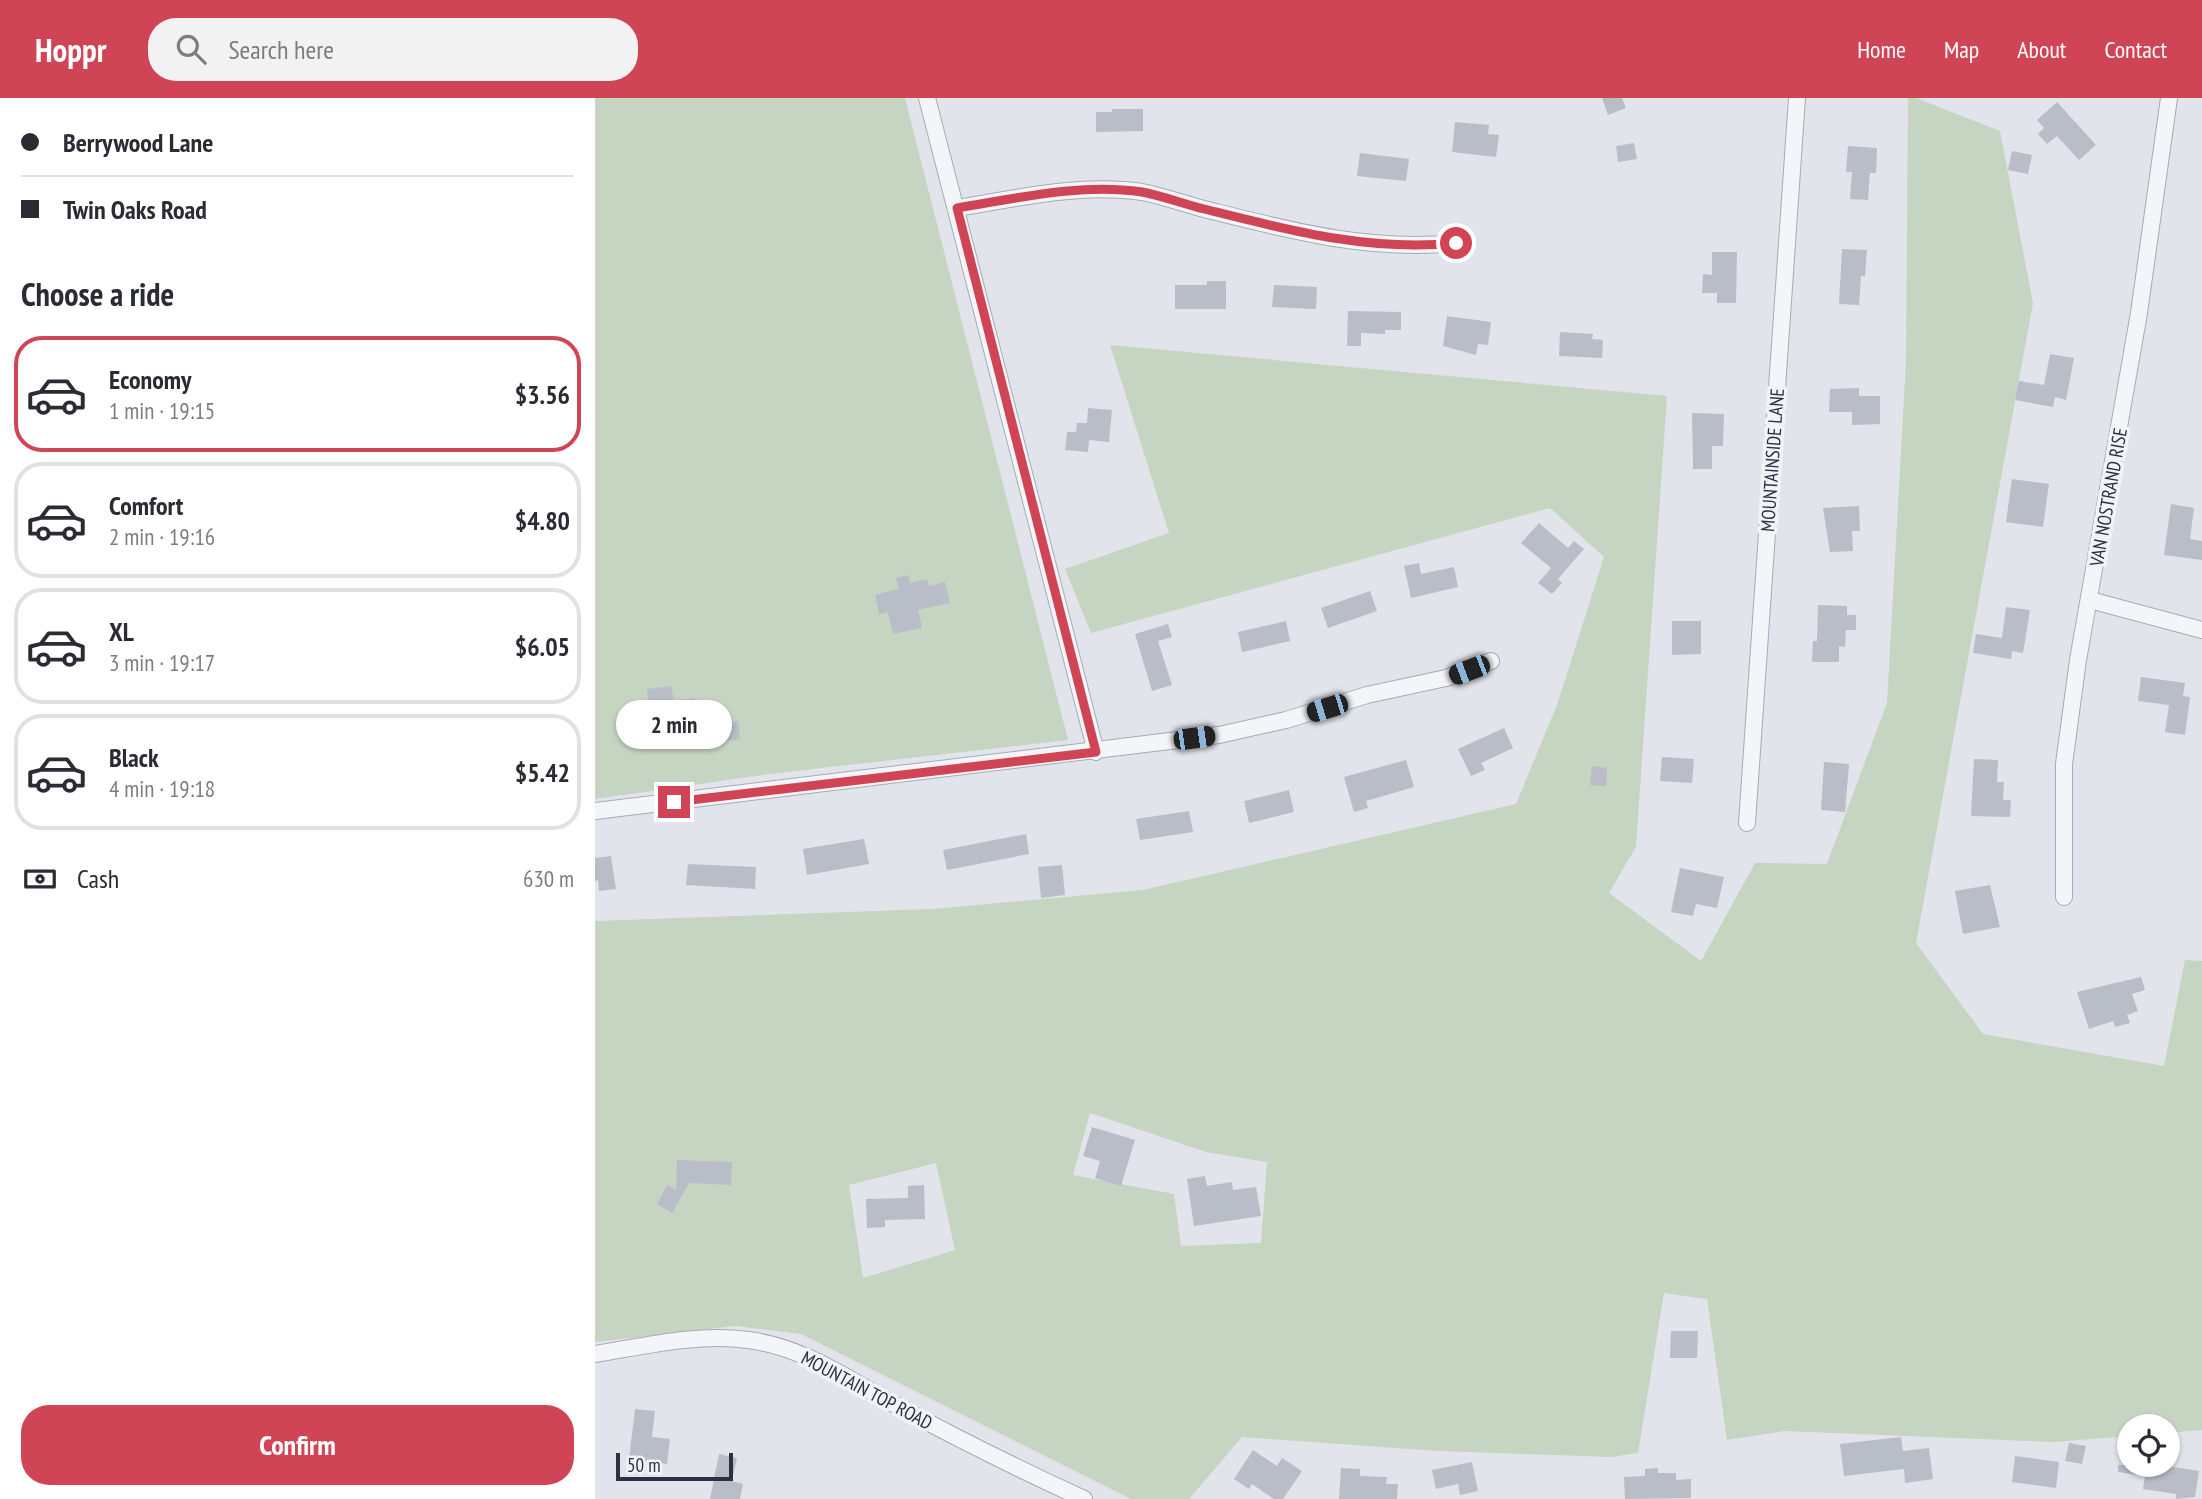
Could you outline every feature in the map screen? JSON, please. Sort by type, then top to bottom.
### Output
[{"type":"street","points":[[927,98],[1096,752]]},
{"type":"street","name":"MOUNTAINSIDE LANE","points":[[1747,823],[1797,98]]},
{"type":"street","name":"VAN NOSTRAND RISE","points":[[2064,897],[2064,764],[2139,313],[2169,98]]},
{"type":"street","points":[[957,208],[1045,193],[1105,189],[1144,192],[1321,238],[1380,245],[1456,243]]},
{"type":"street","points":[[2090,600],[2202,630]]},
{"type":"street","points":[[595,811],[1096,752],[1219,734],[1286,720],[1367,695],[1446,678],[1491,661]]},
{"type":"street","name":"MOUNTAIN TOP ROAD","points":[[595,1354],[711,1337],[749,1340],[783,1347],[816,1360],[999,1461],[1084,1499]]},
{"type":"green space","points":[[595,98],[905,98],[1068,740],[769,774],[595,799]]},
{"type":"green space","points":[[1908,98],[1916,98],[2000,131],[2033,303],[1916,943],[1983,1034],[2164,1066],[2185,960],[2202,961],[2202,1430],[2180,1432],[2180,1414],[2117,1414],[2117,1437],[2053,1442],[1785,1431],[1727,1440],[1707,1299],[1664,1293],[1638,1453],[1611,1457],[1438,1451],[1242,1437],[1189,1499],[1131,1499],[801,1334],[736,1326],[595,1342],[595,921],[932,909],[1143,890],[1516,804],[1557,705],[1604,557],[1550,508],[1091,633],[1065,569],[1169,533],[1110,345],[1667,396],[1636,847],[1609,893],[1701,961],[1755,863],[1827,864],[1887,703],[1906,361]],"holes":[[[1090,1113],[1206,1152],[1267,1162],[1261,1243],[1181,1246],[1174,1194],[1073,1175]],[[936,1163],[955,1250],[863,1278],[849,1185]]]},
{"type":"building","points":[[1602,98],[1622,98],[1626,108],[1608,115]]},
{"type":"building","points":[[2057,102],[2096,145],[2079,160],[2057,136],[2047,144],[2038,134],[2044,128],[2037,120]]},
{"type":"building","points":[[1112,109],[1143,109],[1143,131],[1096,132],[1096,112],[1112,112]]},
{"type":"building","points":[[1455,122],[1489,125],[1488,134],[1499,135],[1496,157],[1452,152]]},
{"type":"building","points":[[1634,143],[1637,159],[1618,162],[1616,146]]},
{"type":"building","points":[[1848,146],[1877,148],[1876,173],[1870,173],[1868,200],[1850,199],[1852,172],[1846,172]]},
{"type":"building","points":[[2012,151],[2032,155],[2028,174],[2008,170]]},
{"type":"building","points":[[1360,153],[1409,159],[1406,181],[1357,176]]},
{"type":"building","points":[[1842,249],[1867,250],[1865,276],[1861,276],[1859,305],[1839,304]]},
{"type":"building","points":[[1712,252],[1737,252],[1736,303],[1717,303],[1717,293],[1702,293],[1703,274],[1712,275]]},
{"type":"building","points":[[1207,281],[1226,281],[1226,309],[1175,309],[1175,285],[1207,285]]},
{"type":"building","points":[[1274,285],[1317,287],[1316,309],[1272,307]]},
{"type":"building","points":[[1348,311],[1401,312],[1401,330],[1385,330],[1385,334],[1361,333],[1361,346],[1347,346]]},
{"type":"building","points":[[1447,316],[1491,322],[1488,345],[1478,344],[1476,355],[1443,346]]},
{"type":"building","points":[[1560,332],[1593,334],[1592,339],[1603,340],[1602,358],[1559,356]]},
{"type":"building","points":[[2050,354],[2074,358],[2066,400],[2055,397],[2053,407],[2015,400],[2019,381],[2044,385]]},
{"type":"building","points":[[1859,388],[1859,396],[1880,396],[1880,424],[1852,425],[1852,412],[1829,412],[1830,389]]},
{"type":"building","points":[[1088,408],[1112,410],[1109,442],[1089,440],[1088,452],[1065,450],[1067,432],[1076,432],[1077,423],[1087,423]]},
{"type":"building","points":[[1692,413],[1724,414],[1723,446],[1712,446],[1712,469],[1693,469]]},
{"type":"building","points":[[2012,479],[2049,484],[2043,527],[2006,522]]},
{"type":"building","points":[[2171,504],[2194,508],[2190,539],[2202,541],[2202,560],[2164,555]]},
{"type":"building","points":[[1859,506],[1860,531],[1852,531],[1853,551],[1830,552],[1823,508]]},
{"type":"building","points":[[1539,523],[1568,548],[1574,541],[1584,549],[1558,579],[1562,583],[1552,594],[1538,583],[1551,568],[1521,543]]},
{"type":"building","points":[[1419,563],[1421,574],[1454,567],[1458,587],[1411,598],[1404,566]]},
{"type":"building","points":[[908,575],[910,583],[927,579],[929,586],[945,582],[950,603],[918,610],[922,628],[893,634],[888,612],[879,614],[875,595],[899,589],[896,578]]},
{"type":"building","points":[[1370,591],[1377,611],[1328,628],[1321,608]]},
{"type":"building","points":[[1818,605],[1847,606],[1847,615],[1856,615],[1856,630],[1846,630],[1845,647],[1839,646],[1839,662],[1812,662],[1813,641],[1817,641]]},
{"type":"building","points":[[2006,607],[2030,610],[2023,653],[2012,651],[2011,659],[1973,653],[1976,634],[2002,638]]},
{"type":"building","points":[[1286,621],[1290,641],[1242,652],[1238,632]]},
{"type":"building","points":[[1672,621],[1701,621],[1701,654],[1672,655]]},
{"type":"building","points":[[1168,624],[1172,637],[1158,641],[1172,685],[1152,691],[1135,634]]},
{"type":"building","points":[[2141,677],[2185,683],[2183,696],[2190,697],[2185,735],[2165,732],[2169,705],[2138,701]]},
{"type":"building","points":[[671,686],[674,701],[694,698],[698,726],[675,729],[673,720],[652,723],[647,689]]},
{"type":"building","points":[[738,721],[740,739],[710,743],[707,725]]},
{"type":"building","points":[[1504,728],[1513,748],[1481,763],[1485,770],[1471,776],[1458,749]]},
{"type":"building","points":[[1662,757],[1694,759],[1692,783],[1660,781]]},
{"type":"building","points":[[1974,759],[1998,760],[1997,782],[2004,782],[2003,800],[2011,800],[2010,817],[1971,816]]},
{"type":"building","points":[[1406,760],[1414,787],[1366,801],[1368,808],[1354,812],[1344,777]]},
{"type":"building","points":[[1824,762],[1849,764],[1845,812],[1821,810]]},
{"type":"building","points":[[1592,766],[1607,768],[1606,786],[1590,785]]},
{"type":"building","points":[[1289,790],[1294,812],[1249,823],[1244,801]]},
{"type":"building","points":[[1189,811],[1193,832],[1140,840],[1136,819]]},
{"type":"building","points":[[1026,834],[1029,854],[947,870],[943,850]]},
{"type":"building","points":[[864,839],[869,864],[807,875],[803,849]]},
{"type":"building","points":[[611,856],[616,889],[599,891],[598,880],[595,881],[595,858]]},
{"type":"building","points":[[688,864],[756,867],[755,889],[686,885]]},
{"type":"building","points":[[1062,865],[1065,895],[1041,898],[1038,867]]},
{"type":"building","points":[[1680,868],[1724,877],[1717,908],[1696,904],[1693,916],[1671,912]]},
{"type":"building","points":[[1990,885],[2000,927],[1963,934],[1955,891]]},
{"type":"building","points":[[2141,977],[2145,990],[2132,994],[2138,1011],[2127,1015],[2130,1023],[2115,1027],[2113,1021],[2089,1029],[2077,992]]},
{"type":"building","points":[[1092,1127],[1135,1140],[1121,1186],[1095,1178],[1100,1161],[1083,1156]]},
{"type":"building","points":[[677,1160],[732,1162],[731,1185],[689,1183],[672,1213],[657,1204],[667,1185],[676,1190]]},
{"type":"building","points":[[1205,1176],[1207,1186],[1232,1182],[1233,1190],[1256,1187],[1261,1216],[1194,1226],[1187,1179]]},
{"type":"building","points":[[924,1185],[925,1219],[885,1220],[885,1227],[867,1228],[866,1199],[908,1198],[908,1186]]},
{"type":"building","points":[[1671,1331],[1698,1331],[1697,1358],[1670,1358]]},
{"type":"building","points":[[635,1409],[655,1411],[652,1437],[670,1439],[667,1464],[629,1459]]},
{"type":"building","points":[[1901,1437],[1903,1451],[1929,1448],[1933,1479],[1905,1483],[1904,1469],[1844,1476],[1840,1444]]},
{"type":"building","points":[[2069,1443],[2086,1446],[2082,1464],[2065,1461]]},
{"type":"building","points":[[1253,1450],[1277,1466],[1282,1458],[1302,1471],[1283,1499],[1274,1499],[1252,1484],[1249,1489],[1234,1479]]},
{"type":"building","points":[[719,1454],[737,1458],[732,1481],[743,1484],[740,1499],[710,1499]]},
{"type":"building","points":[[2015,1456],[2059,1462],[2056,1488],[2012,1482]]},
{"type":"building","points":[[1472,1462],[1478,1491],[1460,1495],[1458,1484],[1436,1489],[1432,1470]]},
{"type":"building","points":[[1341,1468],[1360,1469],[1360,1476],[1387,1477],[1386,1484],[1398,1484],[1397,1499],[1339,1499]]},
{"type":"building","points":[[1658,1468],[1658,1473],[1676,1473],[1676,1480],[1691,1479],[1691,1498],[1625,1499],[1624,1477],[1645,1476],[1645,1469]]},
{"type":"building","points":[[2180,1468],[2199,1471],[2195,1497],[2176,1499],[2176,1494],[2143,1489],[2145,1477],[2180,1477]]},
{"type":"route","points":[[674,802],[1096,752],[957,208],[1045,193],[1105,189],[1144,192],[1321,238],[1380,245],[1456,243]]}]
